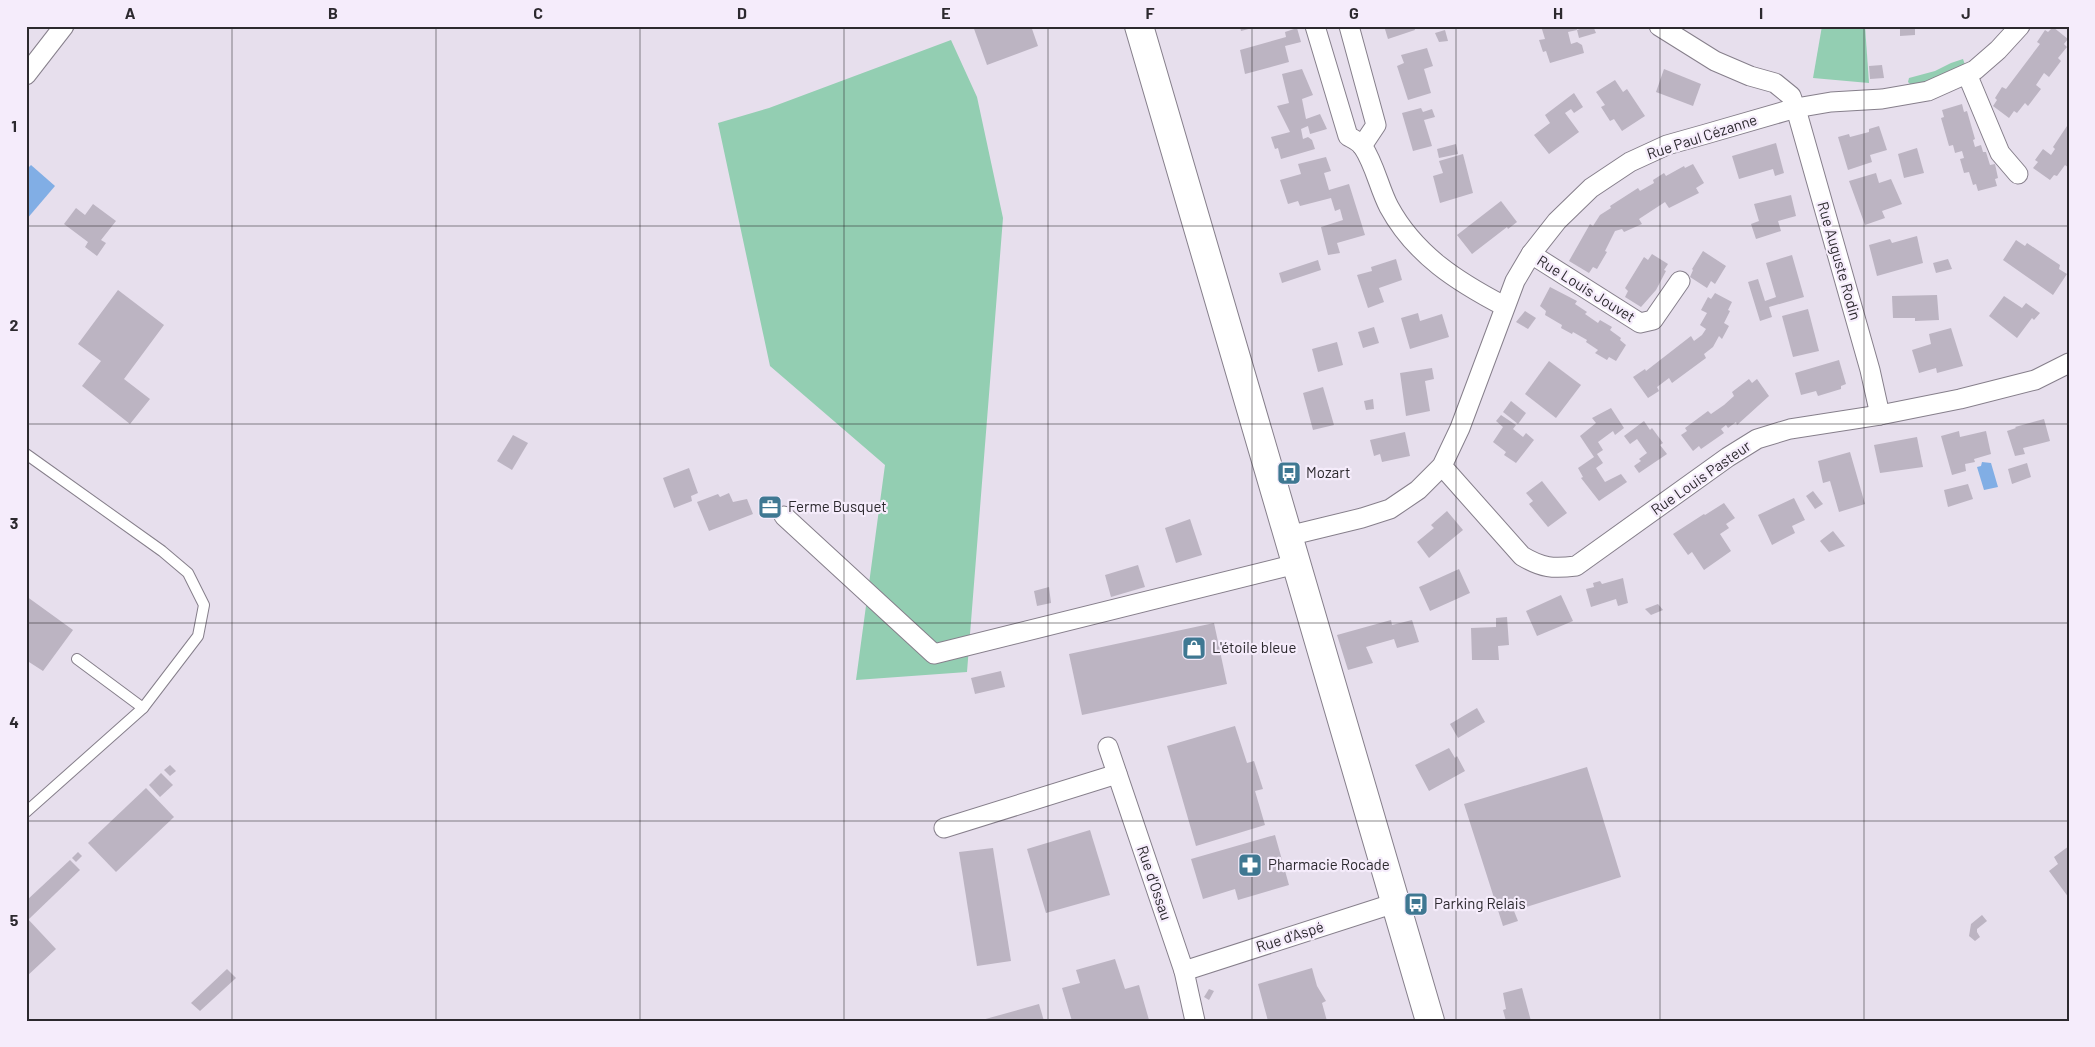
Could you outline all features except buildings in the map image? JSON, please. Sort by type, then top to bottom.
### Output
[{"type":"main road","points":[[1139,26],[1430,1021]]},
{"type":"street","points":[[26,75],[64,26]]},
{"type":"street","points":[[1316,26],[1348,136],[1362,146],[1390,208],[1409,234],[1437,266],[1464,285],[1504,306]]},
{"type":"street","points":[[1349,26],[1376,125],[1362,146]]},
{"type":"street","points":[[1659,26],[1715,61],[1750,76],[1775,83],[1791,96],[1796,108]]},
{"type":"street","name":"Rue Paul Cézanne","points":[[1288,536],[1390,510],[1418,490],[1442,466],[1460,428],[1504,306],[1515,281],[1531,254],[1557,221],[1591,188],[1630,162],[1667,146],[1796,108],[1928,91],[1975,70],[1998,50],[2020,26]]},
{"type":"street","points":[[1967,74],[2000,153],[2018,174]]},
{"type":"street","name":"Rue Auguste Rodin","points":[[1796,108],[1870,370],[1880,415]]},
{"type":"street","name":"Rue Louis Jouvet","points":[[1531,254],[1640,323],[1653,320],[1680,280]]},
{"type":"street","name":"Rue Louis Pasteur","points":[[1442,466],[1522,556],[1536,565],[1557,569],[1576,566],[1728,457],[1757,440],[1790,429],[1880,415],[1960,399],[2036,380],[2069,363]]},
{"type":"street","points":[[784,516],[934,654],[1296,564]]},
{"type":"street","name":"Rue d'Ossau","points":[[1108,747],[1184,971],[1195,1021]]},
{"type":"street","points":[[944,828],[1117,774]]},
{"type":"street","name":"Rue d'Aspé","points":[[1184,971],[1395,903]]},
{"type":"lane","points":[[26,454],[188,572],[204,605],[198,636],[143,708],[26,812]]},
{"type":"lane","points":[[77,659],[143,708]]},
{"type":"green space","points":[[1822,26],[1865,26],[1869,83],[1813,78]]},
{"type":"green space","points":[[951,40],[977,97],[1003,218],[967,672],[856,680],[885,465],[770,366],[718,123],[769,108]]},
{"type":"green space","points":[[1963,59],[1965,65],[1939,79],[1912,86],[1908,82],[1909,78],[1935,71]]},
{"type":"water","points":[[31,165],[55,186],[26,220],[26,170]]},
{"type":"water","points":[[1982,462],[1991,463],[1998,487],[1984,490],[1977,467],[1981,466]]},
{"type":"place","name":"Mozart","points":[[1289,473]]},
{"type":"place","name":"Ferme Busquet","points":[[770,507]]},
{"type":"place","name":"L'étoile bleue","points":[[1194,648]]},
{"type":"place","name":"Pharmacie Rocade","points":[[1250,865]]},
{"type":"place","name":"Parking Relais","points":[[1416,904]]}]
